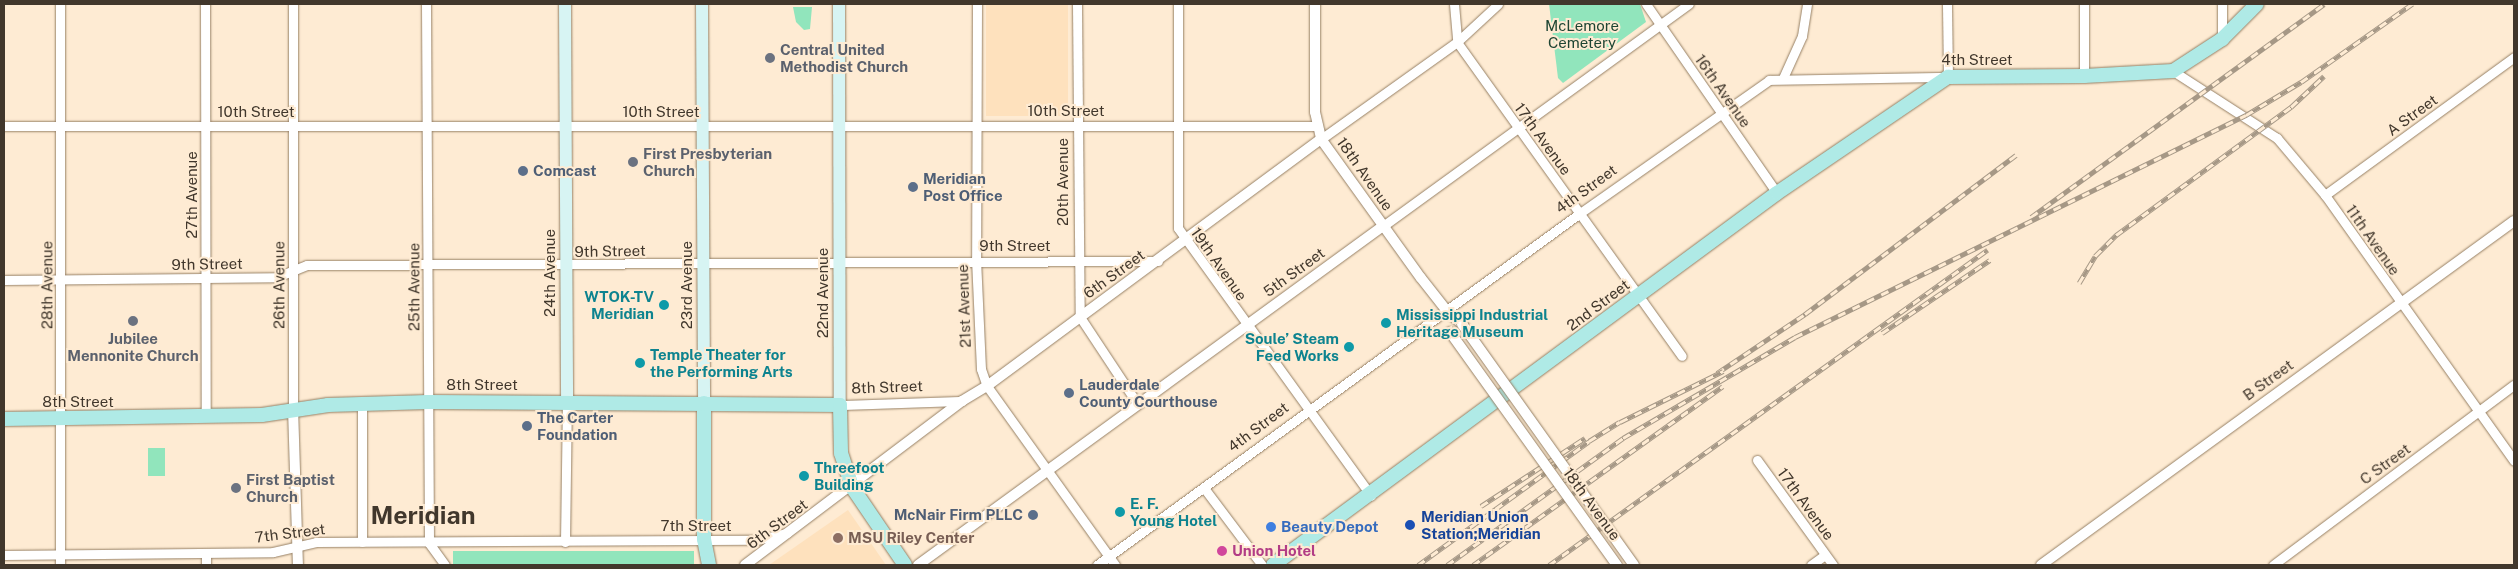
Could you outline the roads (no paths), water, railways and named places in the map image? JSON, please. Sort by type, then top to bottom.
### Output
[{"type":"main road","name":"24th Avenue","points":[[565,4],[567,401]]},
{"type":"main road","name":"23rd Avenue","points":[[702,4],[704,539],[709,565]]},
{"type":"main road","name":"22nd Avenue","points":[[839,4],[841,453],[852,487],[905,565]]},
{"type":"main road","points":[[2173,70],[2222,39],[2257,4]]},
{"type":"main road","name":"4th Street","points":[[1948,77],[2084,76],[2173,70]]},
{"type":"main road","name":"2nd Street","points":[[1273,565],[1371,496],[1777,193],[1948,77]]},
{"type":"main road","name":"8th Street","points":[[4,419],[262,415],[293,408],[428,402],[567,401],[840,405]]},
{"type":"street","name":"28th Avenue","points":[[60,4],[62,418],[60,565]]},
{"type":"street","name":"27th Avenue","points":[[205,4],[206,417]]},
{"type":"street","name":"26th Avenue","points":[[293,4],[293,408],[295,546],[298,565]]},
{"type":"street","name":"25th Avenue","points":[[426,4],[429,543]]},
{"type":"street","name":"21st Avenue","points":[[977,4],[976,259],[981,369],[987,386],[1115,565]]},
{"type":"street","name":"20th Avenue","points":[[1077,4],[1080,317]]},
{"type":"street","name":"19th Avenue","points":[[1178,4],[1178,228],[1185,241],[1246,326],[1371,496]]},
{"type":"street","name":"18th Avenue","points":[[1315,4],[1315,112],[1321,139],[1447,311],[1462,324],[1634,565]]},
{"type":"street","points":[[1454,4],[1457,42]]},
{"type":"street","name":"6th Street","points":[[745,565],[852,487],[962,401],[987,386],[1321,139],[1457,42],[1498,4]]},
{"type":"street","name":"16th Avenue","points":[[1646,4],[1777,193]]},
{"type":"street","name":"5th Street","points":[[918,565],[1047,472],[1137,403],[1689,4]]},
{"type":"street","points":[[1782,78],[1802,36],[1807,4]]},
{"type":"street","points":[[1947,4],[1948,77]]},
{"type":"street","points":[[2084,4],[2084,76]]},
{"type":"street","points":[[2222,4],[2222,39]]},
{"type":"street","name":"17th Avenue","points":[[1457,42],[1682,356]]},
{"type":"street","name":"A Street","points":[[2325,195],[2514,57]]},
{"type":"street","name":"11th Avenue","points":[[2173,70],[2277,138],[2325,195],[2477,413],[2514,461]]},
{"type":"street","name":"4th Street","points":[[1097,565],[1580,213],[1768,80],[1782,78],[1948,77]]},
{"type":"street","name":"10th Street","points":[[4,126],[1318,126]]},
{"type":"street","name":"B Street","points":[[2041,565],[2514,221]]},
{"type":"street","name":"9th Street","points":[[4,280],[277,277],[307,265],[840,264],[976,259],[1158,261]]},
{"type":"street","name":"18th Avenue","points":[[1447,311],[1450,332],[1617,565]]},
{"type":"street","points":[[1080,317],[1137,403]]},
{"type":"street","name":"C Street","points":[[2273,565],[2514,386]]},
{"type":"street","name":"24th Avenue","points":[[565,542],[567,401]]},
{"type":"street","name":"8th Street","points":[[840,405],[962,401]]},
{"type":"street","points":[[362,404],[362,542]]},
{"type":"street","name":"17th Avenue","points":[[1757,460],[1832,565]]},
{"type":"street","points":[[1204,488],[1262,565]]},
{"type":"street","name":"7th Street","points":[[4,556],[273,552],[316,542],[429,543],[756,540],[788,533]]},
{"type":"street","points":[[429,543],[445,565]]},
{"type":"street","points":[[206,553],[206,565]]},
{"type":"street","points":[[1811,565],[1825,555]]},
{"type":"railway","points":[[2031,217],[2324,4]]},
{"type":"railway","points":[[1447,565],[1623,438],[1795,337],[2246,115],[2301,82],[2412,4]]},
{"type":"railway","points":[[2079,283],[2095,256],[2116,235],[2291,107],[2324,76]]},
{"type":"railway","points":[[1717,373],[1805,314],[2016,155]]},
{"type":"railway","points":[[1549,565],[1987,250]]},
{"type":"railway","points":[[1882,333],[1990,260]]},
{"type":"railway","points":[[1418,565],[1589,441],[1620,422],[1723,371]]},
{"type":"railway","points":[[1473,565],[1723,386]]},
{"type":"railway","points":[[1481,506],[1585,438]]},
{"type":"place","name":"Central United Methodist Church","points":[[770,58]]},
{"type":"place","name":"First Presbyterian Church","points":[[633,162]]},
{"type":"place","name":"Comcast","points":[[523,171]]},
{"type":"place","name":"Meridian Post Office","points":[[913,187]]},
{"type":"place","name":"WTOK-TV Meridian","points":[[664,305]]},
{"type":"place","name":"Jubilee Mennonite Church","points":[[133,321]]},
{"type":"place","name":"Mississippi Industrial Heritage Museum","points":[[1386,323]]},
{"type":"place","name":"Soule’ Steam Feed Works","points":[[1349,347]]},
{"type":"place","name":"Temple Theater for the Performing Arts","points":[[640,363]]},
{"type":"place","name":"Lauderdale County Courthouse","points":[[1069,393]]},
{"type":"place","name":"The Carter Foundation","points":[[527,426]]},
{"type":"place","name":"Threefoot Building","points":[[804,476]]},
{"type":"place","name":"First Baptist Church","points":[[236,488]]},
{"type":"place","name":"E. F. Young Hotel","points":[[1120,512]]},
{"type":"place","name":"McNair Firm PLLC","points":[[1033,515]]},
{"type":"place","name":"Meridian Union Station;Meridian","points":[[1410,525]]},
{"type":"place","name":"Beauty Depot","points":[[1271,527]]},
{"type":"place","name":"MSU Riley Center","points":[[838,538]]},
{"type":"place","name":"Union Hotel","points":[[1222,551]]},
{"type":"district","name":"Meridian","points":[[423,515]]},
{"type":"park label","name":"McLemore Cemetery","points":[[1582,34]]}]
